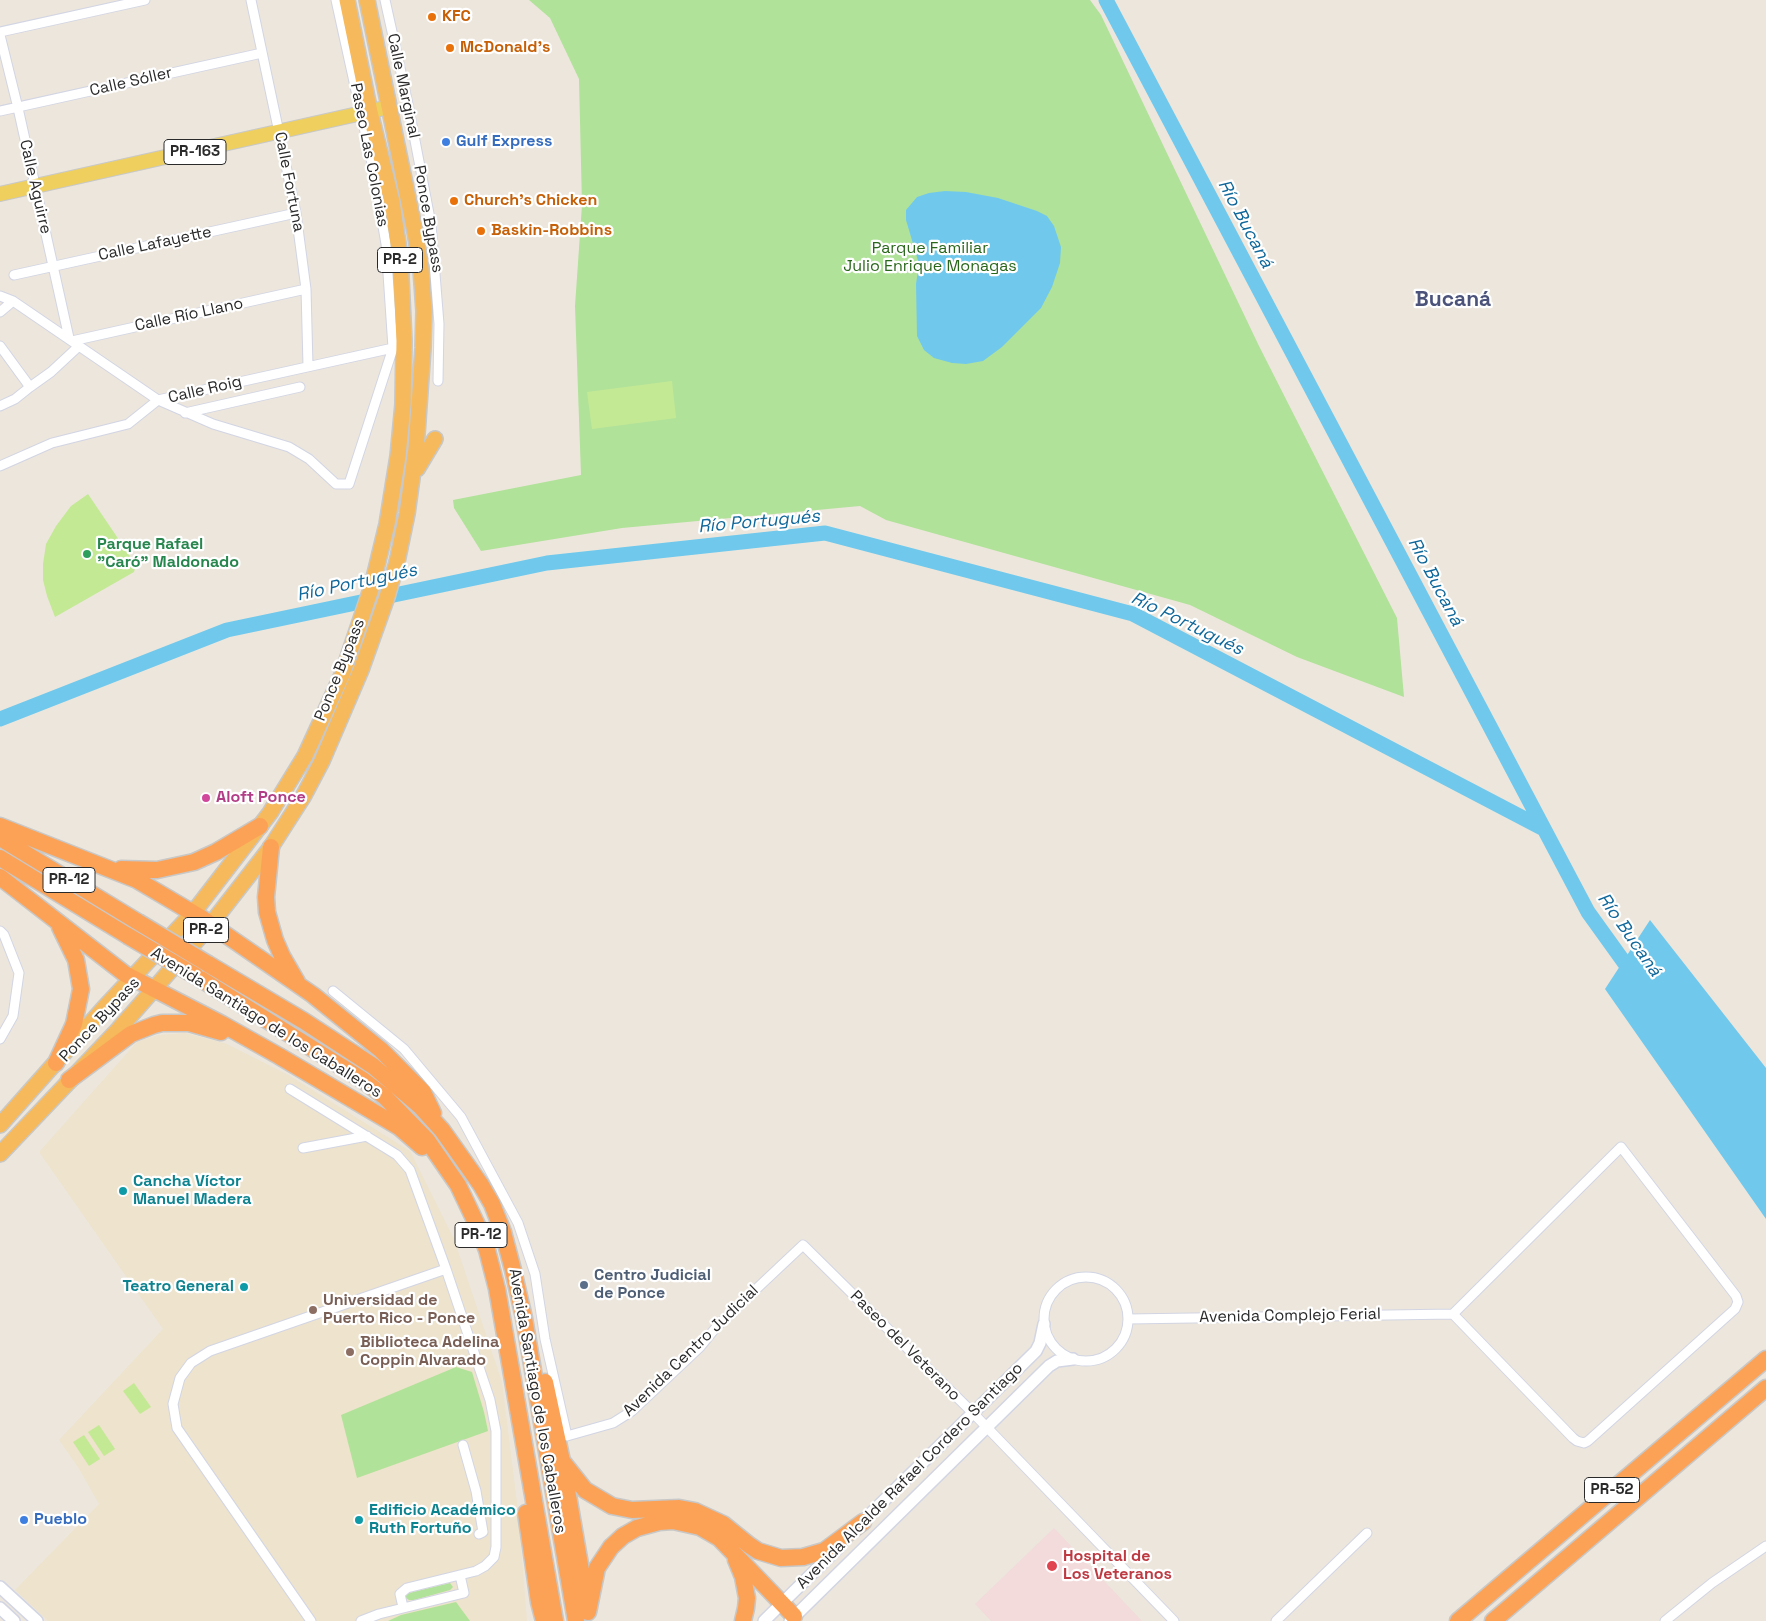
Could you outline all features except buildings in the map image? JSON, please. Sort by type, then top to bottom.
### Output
[{"type":"highway","name":"Ponce Bypass","points":[[0,1125],[193,913],[274,807],[305,756],[342,675],[372,586],[387,524],[398,456],[403,404],[404,341],[400,258],[392,202],[366,113],[347,0]]},
{"type":"highway","name":"Ponce Bypass","points":[[0,1154],[117,1031],[211,924],[271,847],[303,797],[322,761],[361,670],[386,597],[397,562],[413,476],[423,348],[427,258],[416,232],[367,0]]},
{"type":"highway","points":[[413,476],[434,439]]},
{"type":"highway","points":[[0,826],[150,887],[211,924],[299,986],[381,1050],[423,1092],[442,1130]]},
{"type":"highway","points":[[97,865],[138,871],[175,868],[216,852],[260,826]]},
{"type":"highway","name":"Avenida Santiago de los Caballeros","points":[[0,838],[304,1021],[373,1066],[421,1107],[442,1130],[481,1186],[499,1223],[513,1270],[584,1618]]},
{"type":"highway","points":[[271,847],[266,897],[267,912],[278,948],[299,986]]},
{"type":"highway","name":"Avenida Santiago de los Caballeros","points":[[0,858],[196,976],[363,1080],[386,1097],[427,1140],[458,1185],[478,1226],[493,1272],[508,1341],[555,1621]]},
{"type":"highway","points":[[0,877],[125,974],[222,1024],[399,1127],[458,1185]]},
{"type":"highway","points":[[54,919],[67,940],[76,960],[81,989],[74,1024],[56,1063]]},
{"type":"highway","points":[[69,1080],[131,1034],[162,1023],[189,1023],[203,1026],[264,1048]]},
{"type":"highway","points":[[0,1110],[30,1091]]},
{"type":"highway","points":[[529,1346],[541,1366],[562,1461],[584,1618]]},
{"type":"highway","name":"PR-52","points":[[1458,1621],[1766,1359]]},
{"type":"highway","name":"PR-52","points":[[1492,1621],[1766,1388]]},
{"type":"highway","points":[[527,1456],[523,1486],[538,1602],[544,1621]]},
{"type":"highway","points":[[562,1461],[585,1490],[612,1506],[632,1510],[673,1508],[695,1511],[723,1524],[758,1550],[781,1558],[803,1557],[824,1551],[862,1522]]},
{"type":"highway","points":[[584,1618],[597,1568],[601,1561],[617,1542],[637,1528],[659,1522],[686,1523],[713,1534],[782,1604],[792,1619]]},
{"type":"highway","points":[[734,1554],[743,1577],[746,1592],[746,1608],[742,1621]]},
{"type":"highway","points":[[537,1621],[538,1602]]},
{"type":"main road","name":"PR-163","points":[[0,194],[390,108]]},
{"type":"street","points":[[0,34],[146,0]]},
{"type":"street","name":"Calle Fortuna","points":[[251,0],[296,213],[306,289],[308,366]]},
{"type":"street","name":"Paseo Las Colonias","points":[[185,413],[213,424],[289,447],[309,459],[336,484],[349,484],[393,348],[386,244],[366,113],[336,0]]},
{"type":"street","name":"Calle Marginal","points":[[385,0],[412,122],[431,224],[427,258],[439,324],[438,381]]},
{"type":"street","name":"Calle Aguirre","points":[[0,34],[53,266],[73,342]]},
{"type":"street","name":"Calle Sóller","points":[[0,111],[262,53]]},
{"type":"street","name":"Calle Lafayette","points":[[14,275],[296,213]]},
{"type":"street","name":"Calle Río Llano","points":[[73,342],[306,289]]},
{"type":"street","points":[[0,296],[13,301],[158,400],[185,413],[300,387]]},
{"type":"street","points":[[0,312],[13,301]]},
{"type":"street","points":[[0,406],[15,399],[51,372],[73,342]]},
{"type":"street","points":[[0,346],[30,387]]},
{"type":"street","name":"Calle Roig","points":[[0,466],[52,443],[128,424],[158,400],[393,348]]},
{"type":"street","points":[[0,1039],[13,1016],[19,973],[1,935]]},
{"type":"street","name":"Avenida Centro Judicial","points":[[333,992],[404,1049],[462,1117],[518,1223],[535,1274],[545,1339],[567,1436],[613,1423],[632,1412],[700,1348],[718,1325],[803,1245]]},
{"type":"street","points":[[290,1089],[397,1155],[410,1170],[490,1400],[496,1431],[496,1547],[494,1557],[485,1566],[476,1571],[407,1588],[400,1594],[403,1607]]},
{"type":"street","points":[[303,1148],[368,1136]]},
{"type":"street","points":[[1621,1147],[1731,1290],[1738,1302],[1735,1309],[1584,1443],[1573,1438],[1452,1314],[1621,1147]]},
{"type":"street","name":"Paseo del Veterano","points":[[803,1245],[986,1427],[1174,1621]]},
{"type":"street","points":[[311,1621],[182,1437],[173,1404],[180,1378],[191,1363],[210,1351],[446,1269]]},
{"type":"street","points":[[1080,1278],[1096,1278],[1110,1285],[1121,1296],[1128,1319],[1121,1341],[1110,1353],[1088,1361],[1065,1356],[1053,1346],[1044,1324],[1046,1308],[1053,1294],[1065,1283],[1080,1278]]},
{"type":"street","name":"Avenida Complejo Ferial","points":[[1128,1319],[1452,1314]]},
{"type":"street","name":"Avenida Alcalde Rafael Cordero Santiago","points":[[764,1621],[1036,1351],[1040,1343],[1044,1324]]},
{"type":"street","name":"Avenida Alcalde Rafael Cordero Santiago","points":[[792,1619],[1048,1366],[1057,1361],[1072,1359]]},
{"type":"street","points":[[463,1445],[476,1491],[481,1533],[489,1528],[496,1527]]},
{"type":"street","points":[[1276,1621],[1367,1532]]},
{"type":"street","points":[[1665,1621],[1712,1583],[1766,1546]]},
{"type":"street","points":[[361,1621],[403,1607],[464,1593],[460,1575]]},
{"type":"street","points":[[0,1587],[37,1621]]},
{"type":"street","points":[[0,1608],[14,1621]]},
{"type":"shaded area","name":"Universidad de Puerto Rico - Ponce","points":[[185,1033],[227,1044],[290,1076],[410,1151],[454,1239],[502,1382],[518,1510],[527,1621],[48,1621],[15,1590],[99,1504],[78,1467],[59,1440],[163,1329],[39,1152],[137,1042],[158,1035]]},
{"type":"shaded area","name":"Hospital de Los Veteranos","points":[[1054,1528],[1142,1621],[991,1621],[975,1604]]},
{"type":"green space","name":"Parque Familiar Julio Enrique Monagas","points":[[529,0],[1090,0],[1101,15],[1259,346],[1397,618],[1404,697],[1297,657],[1190,605],[886,520],[860,506],[622,528],[481,551],[454,508],[453,500],[581,475],[575,306],[582,205],[579,79],[550,18]]},
{"type":"green space","points":[[672,381],[676,418],[592,429],[587,392]]},
{"type":"green space","name":"Parque Rafael \"Caró\" Maldonado","points":[[88,494],[136,565],[134,572],[55,617],[43,580],[46,544],[56,526],[71,506]]},
{"type":"green space","points":[[456,1367],[472,1372],[488,1431],[357,1478],[341,1415]]},
{"type":"green space","points":[[134,1383],[151,1407],[140,1414],[123,1391]]},
{"type":"green space","points":[[99,1425],[115,1449],[104,1456],[88,1432]]},
{"type":"green space","points":[[84,1435],[100,1459],[89,1466],[73,1442]]},
{"type":"green space","points":[[450,1583],[453,1587],[450,1590],[414,1600],[406,1598],[406,1594]]},
{"type":"green space","points":[[456,1602],[470,1621],[388,1621],[401,1615]]},
{"type":"water","points":[[945,191],[966,192],[998,198],[1037,211],[1047,216],[1054,226],[1061,247],[1060,263],[1052,287],[1041,308],[1002,347],[983,361],[966,364],[952,363],[934,358],[924,350],[917,336],[916,284],[919,264],[906,220],[906,210],[917,197]]},
{"type":"water","name":"Río Bucaná","points":[[1650,920],[1766,1068],[1766,1219],[1605,989]]},
{"type":"waterway","name":"Río Bucaná","points":[[1106,0],[1588,912],[1634,976]]},
{"type":"waterway","name":"Río Portugués","points":[[0,719],[227,630],[547,563],[825,533],[1133,614],[1544,829]]},
{"type":"place","name":"KFC","points":[[432,17]]},
{"type":"place","name":"McDonald's","points":[[450,48]]},
{"type":"place","name":"Gulf Express","points":[[446,142]]},
{"type":"place","name":"Church's Chicken","points":[[454,201]]},
{"type":"place","name":"Baskin-Robbins","points":[[481,231]]},
{"type":"place","name":"Parque Rafael \"Caró\" Maldonado","points":[[87,554]]},
{"type":"place","name":"Aloft Ponce","points":[[206,798]]},
{"type":"place","name":"Cancha Víctor Manuel Madera","points":[[123,1191]]},
{"type":"place","name":"Centro Judicial de Ponce","points":[[584,1285]]},
{"type":"place","name":"Teatro General","points":[[244,1287]]},
{"type":"place","name":"Universidad de Puerto Rico - Ponce","points":[[313,1310]]},
{"type":"place","name":"Biblioteca Adelina Coppin Alvarado","points":[[350,1352]]},
{"type":"place","name":"Pueblo","points":[[24,1520]]},
{"type":"place","name":"Edificio Académico Ruth Fortuño","points":[[359,1520]]},
{"type":"place","name":"Hospital de Los Veteranos","points":[[1052,1566]]},
{"type":"district","name":"Bucaná","points":[[1453,300]]}]
